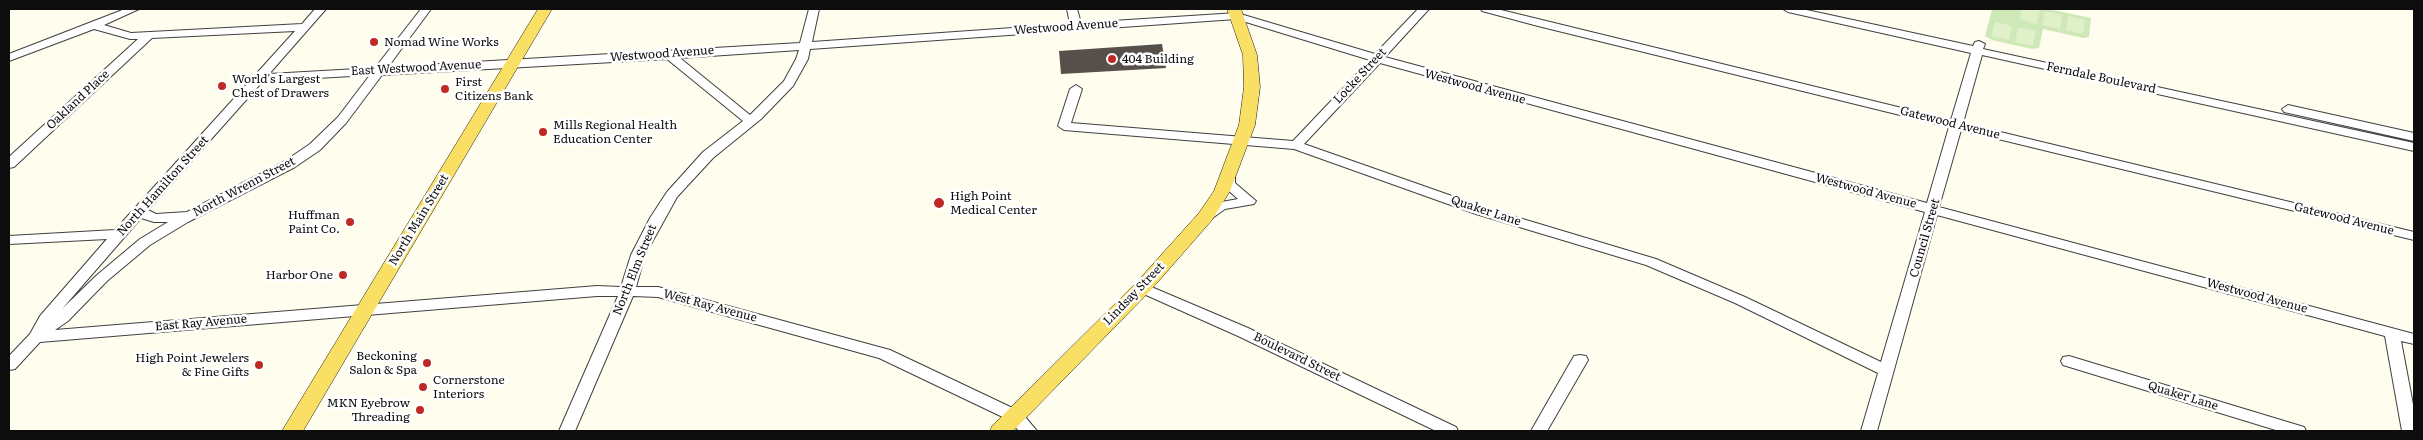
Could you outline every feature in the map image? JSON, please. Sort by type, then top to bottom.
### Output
[{"type":"main road","name":"North Main Street","points":[[292,431],[545,9]]},
{"type":"main road","name":"Lindsay Street","points":[[1000,431],[1022,424],[1206,216],[1222,191],[1242,139],[1251,108],[1252,69],[1246,39],[1235,12]]},
{"type":"street","points":[[9,58],[134,9]]},
{"type":"street","name":"North Hamilton Street","points":[[9,365],[36,338],[45,320],[120,234],[320,9]]},
{"type":"street","name":"North Wrenn Street","points":[[36,338],[63,317],[126,256],[166,229],[213,203],[282,169],[315,147],[342,120],[426,9]]},
{"type":"street","name":"North Elm Street","points":[[567,431],[626,292],[647,236],[672,195],[708,155],[750,121],[789,83],[802,59],[814,9]]},
{"type":"street","points":[[1072,9],[1076,26]]},
{"type":"street","name":"Locke Street","points":[[1296,145],[1424,9]]},
{"type":"street","name":"Gatewood Avenue","points":[[1486,9],[2414,236]]},
{"type":"street","name":"Ferndale Boulevard","points":[[1788,9],[2414,136]]},
{"type":"street","name":"Ferndale Boulevard","points":[[1822,9],[1978,47],[2414,147]]},
{"type":"street","name":"Westwood Avenue","points":[[514,63],[670,55],[1076,26],[1235,12],[1377,59],[1559,110],[2414,339]]},
{"type":"street","points":[[94,25],[130,36],[304,27]]},
{"type":"street","name":"Oakland Place","points":[[9,164],[148,36]]},
{"type":"street","name":"Council Street","points":[[1869,431],[1978,47]]},
{"type":"street","points":[[670,55],[750,121]]},
{"type":"street","name":"East Westwood Avenue","points":[[259,78],[514,63]]},
{"type":"street","name":"Quaker Lane","points":[[1076,89],[1064,126],[1242,139],[1296,145],[1481,211],[1650,262],[1740,300],[1887,371]]},
{"type":"street","points":[[1206,216],[1221,206],[1248,201],[1228,184],[1228,175]]},
{"type":"street","points":[[140,212],[154,218],[172,218],[213,203]]},
{"type":"street","points":[[9,240],[120,234]]},
{"type":"street","name":"Boulevard Street","points":[[1142,288],[1243,332],[1450,431]]},
{"type":"street","name":"West Ray Avenue","points":[[366,309],[597,291],[658,292],[884,354],[1022,424]]},
{"type":"street","name":"East Ray Avenue","points":[[36,338],[366,309]]},
{"type":"street","points":[[2392,333],[2410,431]]},
{"type":"street","points":[[1539,431],[1580,360]]},
{"type":"street","name":"Quaker Lane","points":[[2069,361],[2298,431]]},
{"type":"green space","points":[[1992,9],[2048,9],[2091,18],[2089,37],[2083,38],[2043,29],[2039,48],[2032,49],[1992,40],[1985,36]]},
{"type":"green space","points":[[2022,9],[2040,10],[2037,24],[2020,20]]},
{"type":"green space","points":[[2045,11],[2062,15],[2060,29],[2042,25]]},
{"type":"green space","points":[[2068,16],[2085,20],[2083,34],[2066,30]]},
{"type":"green space","points":[[1995,22],[2012,26],[2009,40],[1991,36]]},
{"type":"green space","points":[[2018,27],[2036,31],[2033,46],[2015,42]]},
{"type":"building","name":"404 Building","points":[[1162,44],[1166,68],[1061,74],[1059,51]]},
{"type":"place","name":"Nomad Wine Works","points":[[374,42]]},
{"type":"place","name":"404 Building","points":[[1112,59]]},
{"type":"place","name":"World's Largest Chest of Drawers","points":[[222,86]]},
{"type":"place","name":"First Citizens Bank","points":[[445,89]]},
{"type":"place","name":"Mills Regional Health Education Center","points":[[543,132]]},
{"type":"place","name":"High Point Medical Center","points":[[939,203]]},
{"type":"place","name":"Huffman Paint Co.","points":[[350,222]]},
{"type":"place","name":"Harbor One","points":[[343,275]]},
{"type":"place","name":"Beckoning Salon & Spa","points":[[427,363]]},
{"type":"place","name":"High Point Jewelers & Fine Gifts","points":[[259,365]]},
{"type":"place","name":"Cornerstone Interiors","points":[[423,387]]},
{"type":"place","name":"MKN Eyebrow Threading","points":[[420,410]]}]
